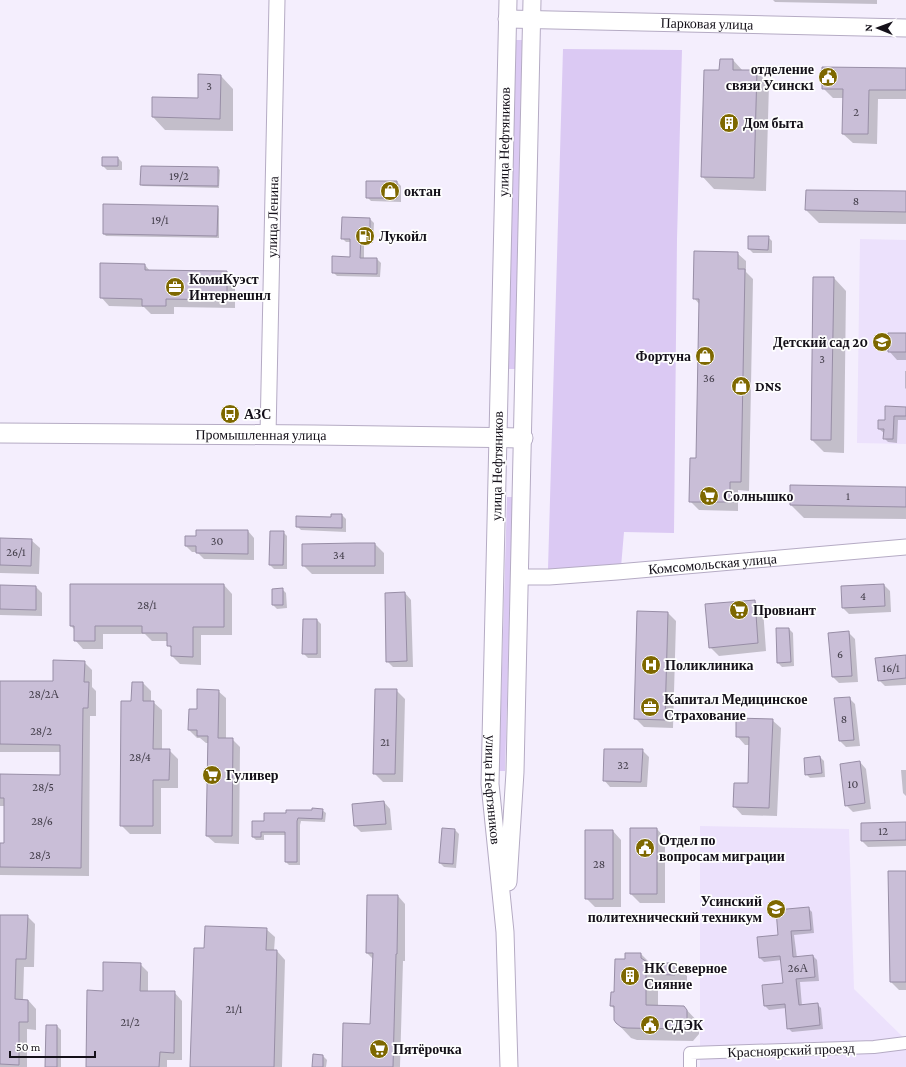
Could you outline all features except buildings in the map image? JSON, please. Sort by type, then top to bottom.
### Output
[{"type":"main road","name":"улица Нефтяников","points":[[506,932],[490,784],[508,0]]},
{"type":"main road","name":"улица Нефтяников","points":[[509,1067],[506,932],[515,784],[532,0]]},
{"type":"main road","name":"Парковая улица","points":[[507,19],[906,28]]},
{"type":"main road","name":"Промышленная улица","points":[[0,433],[523,438]]},
{"type":"street","name":"улица Ленина","points":[[268,435],[277,0]]},
{"type":"street","name":"Комсомольская улица","points":[[520,576],[617,572],[906,547]]},
{"type":"street","name":"Красноярский проезд","points":[[690,1067],[690,1053],[874,1047],[906,1043]]},
{"type":"shaded area","points":[[515,40],[522,40],[515,369],[508,369]]},
{"type":"shaded area","points":[[563,49],[682,50],[677,239],[674,533],[624,532],[621,567],[548,569]]},
{"type":"shaded area","name":"Детский сад 20","points":[[860,239],[906,240],[906,444],[857,443]]},
{"type":"shaded area","points":[[507,497],[513,497],[505,771],[499,771]]},
{"type":"shaded area","name":"Усинский политехнический техникум","points":[[700,826],[849,829],[854,989],[906,1040],[906,1067],[700,1067]]},
{"type":"place","name":"отделение связи Усинск1","points":[[828,77]]},
{"type":"place","name":"Дом быта","points":[[729,123]]},
{"type":"place","name":"октан","points":[[390,191]]},
{"type":"place","name":"Лукойл","points":[[365,236]]},
{"type":"place","name":"КомиКуэст Интернешнл","points":[[175,287]]},
{"type":"place","name":"Детский сад 20","points":[[882,342]]},
{"type":"place","name":"Фортуна","points":[[705,356]]},
{"type":"place","name":"DNS","points":[[741,386]]},
{"type":"place","name":"АЗС","points":[[230,414]]},
{"type":"place","name":"Солнышко","points":[[709,496]]},
{"type":"place","name":"Провиант","points":[[739,610]]},
{"type":"place","name":"Поликлиника","points":[[651,665]]},
{"type":"place","name":"Капитал Медицинское Страхование","points":[[650,707]]},
{"type":"place","name":"Гуливер","points":[[212,775]]},
{"type":"place","name":"Отдел по вопросам миграции","points":[[645,848]]},
{"type":"place","name":"Усинский политехнический техникум","points":[[776,909]]},
{"type":"place","name":"НК Северное Сияние","points":[[630,976]]},
{"type":"place","name":"СДЭК","points":[[650,1025]]},
{"type":"place","name":"Пятёрочка","points":[[379,1049]]}]
